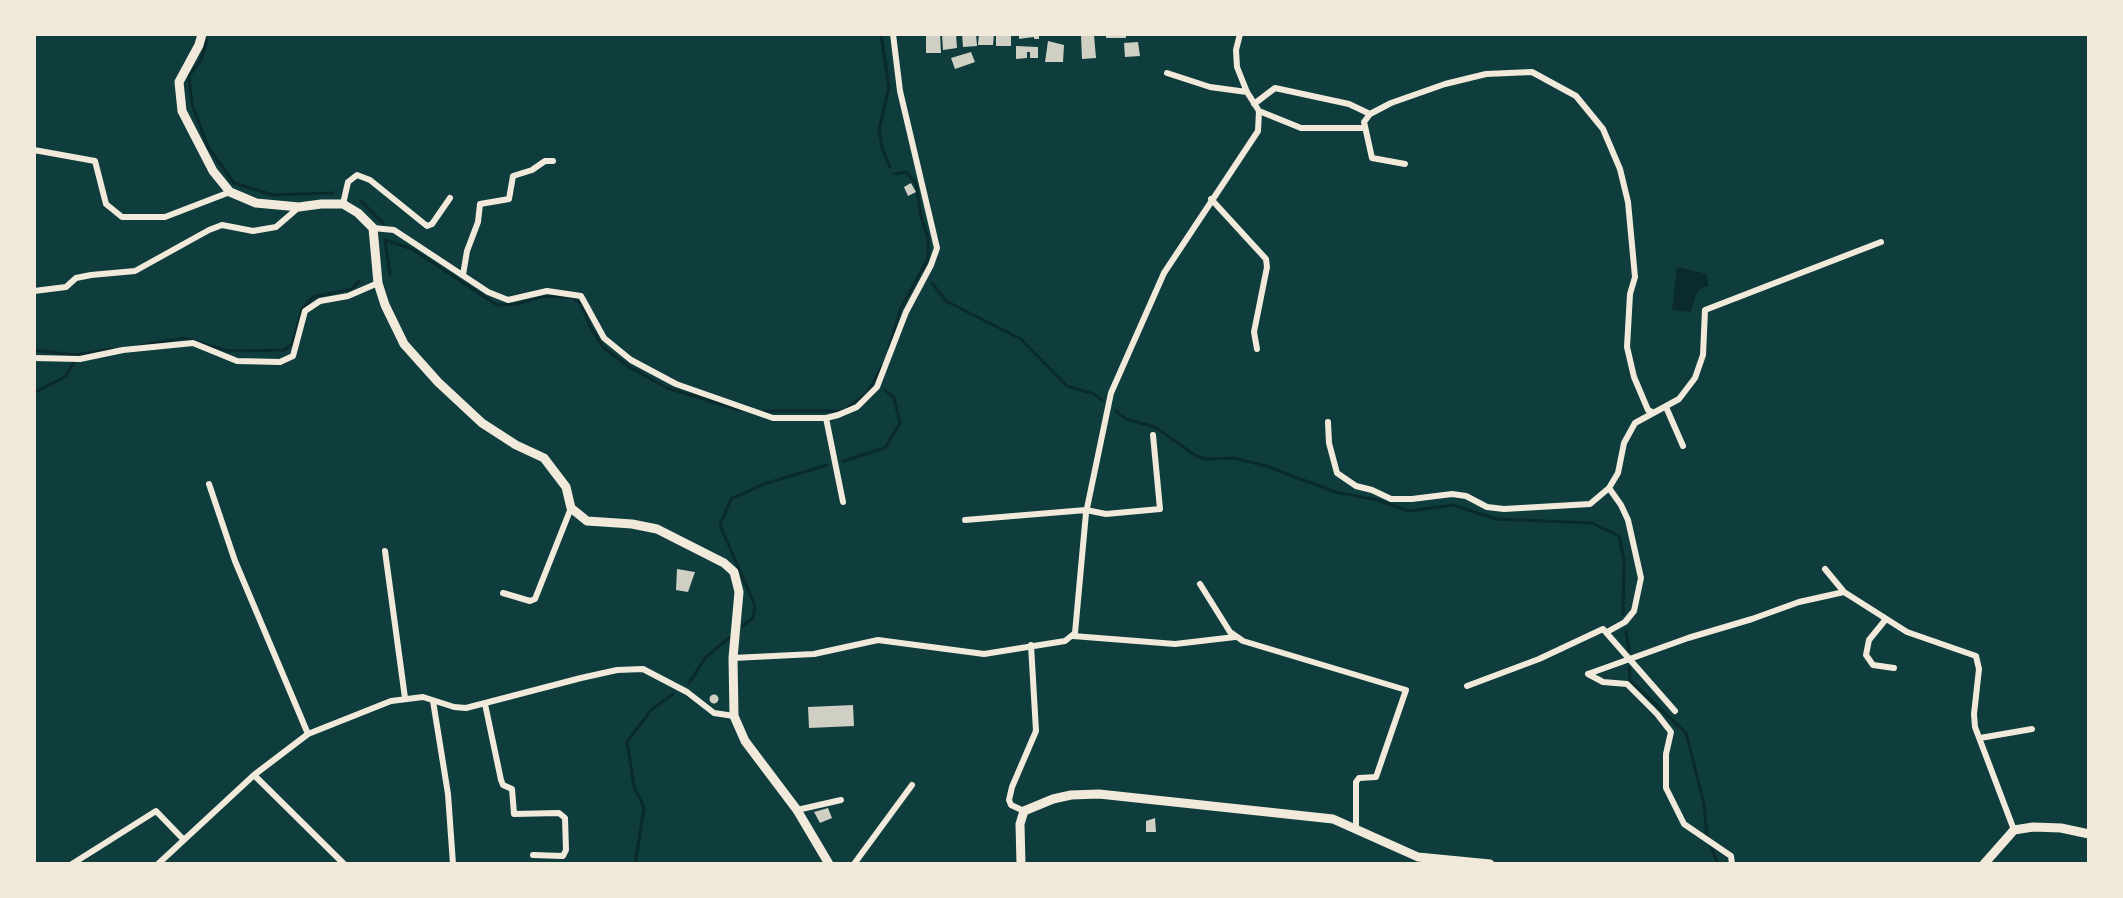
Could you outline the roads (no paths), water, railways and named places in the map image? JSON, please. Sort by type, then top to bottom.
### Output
[{"type":"main road","points":[[202,34],[179,82],[182,111],[213,171],[230,192],[256,203],[299,207],[343,204],[358,213],[373,228],[378,283],[385,305],[404,344],[438,382],[482,423],[516,445],[544,458],[566,487],[571,508],[587,521],[657,529],[730,567],[739,592],[733,658],[734,716],[745,741],[797,810],[829,864]]},
{"type":"main road","points":[[1021,864],[1020,824],[1024,811],[1053,799],[1099,794],[1333,819],[1418,857],[1490,864]]},
{"type":"main road","points":[[1984,864],[2014,830],[2061,828],[2089,834]]},
{"type":"street","points":[[199,45],[208,34]]},
{"type":"street","points":[[373,228],[394,230],[488,292],[508,300],[547,291],[581,296],[604,338],[631,360],[676,384],[773,418],[826,418],[857,407],[877,387],[906,312],[937,248],[900,91],[893,34]]},
{"type":"street","points":[[733,658],[814,654],[878,640],[898,640],[977,654],[1065,641],[1073,636],[1086,510],[1111,393],[1164,273],[1258,131],[1257,108],[1237,67],[1236,50],[1240,34]]},
{"type":"street","points":[[1405,164],[1372,158],[1371,143],[1364,128],[1370,114],[1391,103],[1445,84],[1486,74],[1532,72],[1576,96],[1603,129],[1620,169],[1628,202],[1635,277],[1630,294],[1627,347],[1634,377],[1648,410],[1652,412]]},
{"type":"street","points":[[1167,73],[1210,87],[1247,92]]},
{"type":"street","points":[[1257,108],[1275,88],[1349,104],[1370,114]]},
{"type":"street","points":[[1257,108],[1301,128],[1364,128]]},
{"type":"street","points":[[34,150],[95,161],[106,204],[122,217],[165,217],[230,192]]},
{"type":"street","points":[[463,275],[480,204],[506,201],[510,197],[513,176],[532,170],[545,161],[553,161]]},
{"type":"street","points":[[343,204],[348,182],[357,175],[370,180],[427,226],[432,224],[450,198]]},
{"type":"street","points":[[1211,199],[1266,259],[1267,267],[1255,318],[1257,349]]},
{"type":"street","points":[[34,291],[66,287],[76,278],[91,275],[135,271],[222,225],[253,231],[276,227],[299,207]]},
{"type":"street","points":[[1328,422],[1329,443],[1337,473],[1356,486],[1391,499],[1452,494],[1466,496],[1495,508],[1590,504],[1609,488],[1618,473],[1624,443],[1639,419],[1679,399],[1695,378],[1703,355],[1705,310],[1881,242]]},
{"type":"street","points":[[34,358],[80,359],[123,350],[193,343],[237,361],[280,362],[293,356],[305,311],[320,301],[348,296],[378,283]]},
{"type":"street","points":[[1666,407],[1683,446]]},
{"type":"street","points":[[826,418],[843,502]]},
{"type":"street","points":[[965,520],[1086,510],[1106,514],[1160,509],[1153,435]]},
{"type":"street","points":[[209,484],[235,561],[308,734]]},
{"type":"street","points":[[1607,632],[1625,622],[1634,611],[1641,578],[1628,520],[1609,488]]},
{"type":"street","points":[[503,593],[530,601],[535,599],[571,508]]},
{"type":"street","points":[[385,551],[405,698]]},
{"type":"street","points":[[1825,569],[1844,592],[1907,632],[1976,656],[1979,669],[1974,714],[2014,830]]},
{"type":"street","points":[[1200,584],[1235,637]]},
{"type":"street","points":[[1732,864],[1731,856],[1718,845],[1684,824],[1666,788],[1666,754],[1671,732],[1627,684],[1603,682],[1588,674],[1799,602],[1844,592]]},
{"type":"street","points":[[1886,619],[1869,640],[1866,655],[1873,665],[1894,668]]},
{"type":"street","points":[[1467,686],[1539,659],[1600,629],[1607,632],[1675,711]]},
{"type":"street","points":[[1073,636],[1175,644],[1235,637],[1362,679],[1406,690],[1376,777],[1359,778],[1355,784],[1356,830]]},
{"type":"street","points":[[1024,811],[1011,805],[1009,800],[1036,731],[1031,645]]},
{"type":"street","points":[[158,864],[254,775],[308,734],[391,701],[423,697],[454,707],[485,704],[617,670],[643,669],[687,692],[714,713],[734,716]]},
{"type":"street","points":[[433,701],[448,794],[453,864]]},
{"type":"street","points":[[485,704],[501,780],[503,785],[512,789],[514,814],[559,813],[565,818],[566,852],[563,856],[533,855]]},
{"type":"street","points":[[1980,738],[2032,729]]},
{"type":"street","points":[[254,775],[344,864]]},
{"type":"street","points":[[854,864],[912,785]]},
{"type":"street","points":[[797,810],[841,800]]},
{"type":"street","points":[[72,864],[156,811],[183,839]]},
{"type":"water","points":[[1677,267],[1707,274],[1708,287],[1697,292],[1691,312],[1672,310]]},
{"type":"waterway","points":[[881,34],[889,87],[879,130],[890,167]]},
{"type":"waterway","points":[[207,40],[201,60],[189,76],[192,104],[208,147],[234,183],[273,195],[333,193]]},
{"type":"waterway","points":[[889,347],[901,308],[928,259],[928,238],[916,183],[906,172],[893,174]]},
{"type":"waterway","points":[[361,201],[383,223]]},
{"type":"waterway","points":[[390,275],[385,240],[412,249],[497,305],[516,304],[545,296],[572,297],[581,304],[604,348],[631,368],[667,388],[740,410]]},
{"type":"waterway","points":[[139,346],[183,338],[229,351],[284,350],[292,344],[302,309],[313,297],[352,289],[359,281]]},
{"type":"waterway","points":[[932,283],[946,301],[1021,339],[1067,386],[1094,394],[1102,400]]},
{"type":"waterway","points":[[34,350],[75,355],[112,349]]},
{"type":"waterway","points":[[34,393],[66,376],[74,362]]},
{"type":"waterway","points":[[764,411],[842,411],[867,394],[882,366]]},
{"type":"waterway","points":[[843,461],[885,448],[900,423],[894,398],[885,390]]},
{"type":"waterway","points":[[1116,411],[1126,419],[1155,427],[1196,456],[1205,459],[1234,458],[1266,466],[1335,492],[1377,500],[1409,511],[1453,505],[1496,519],[1592,523],[1619,536],[1624,560],[1623,614]]},
{"type":"waterway","points":[[741,627],[753,618],[755,606],[720,525],[731,499],[764,484],[827,465]]},
{"type":"waterway","points":[[1626,631],[1629,651]]},
{"type":"waterway","points":[[689,683],[706,657],[730,637]]},
{"type":"waterway","points":[[1629,668],[1630,680],[1686,733],[1704,804],[1707,837]]},
{"type":"waterway","points":[[635,864],[644,808],[634,786],[627,742],[651,710],[673,694]]},
{"type":"waterway","points":[[1710,844],[1718,864]]}]
